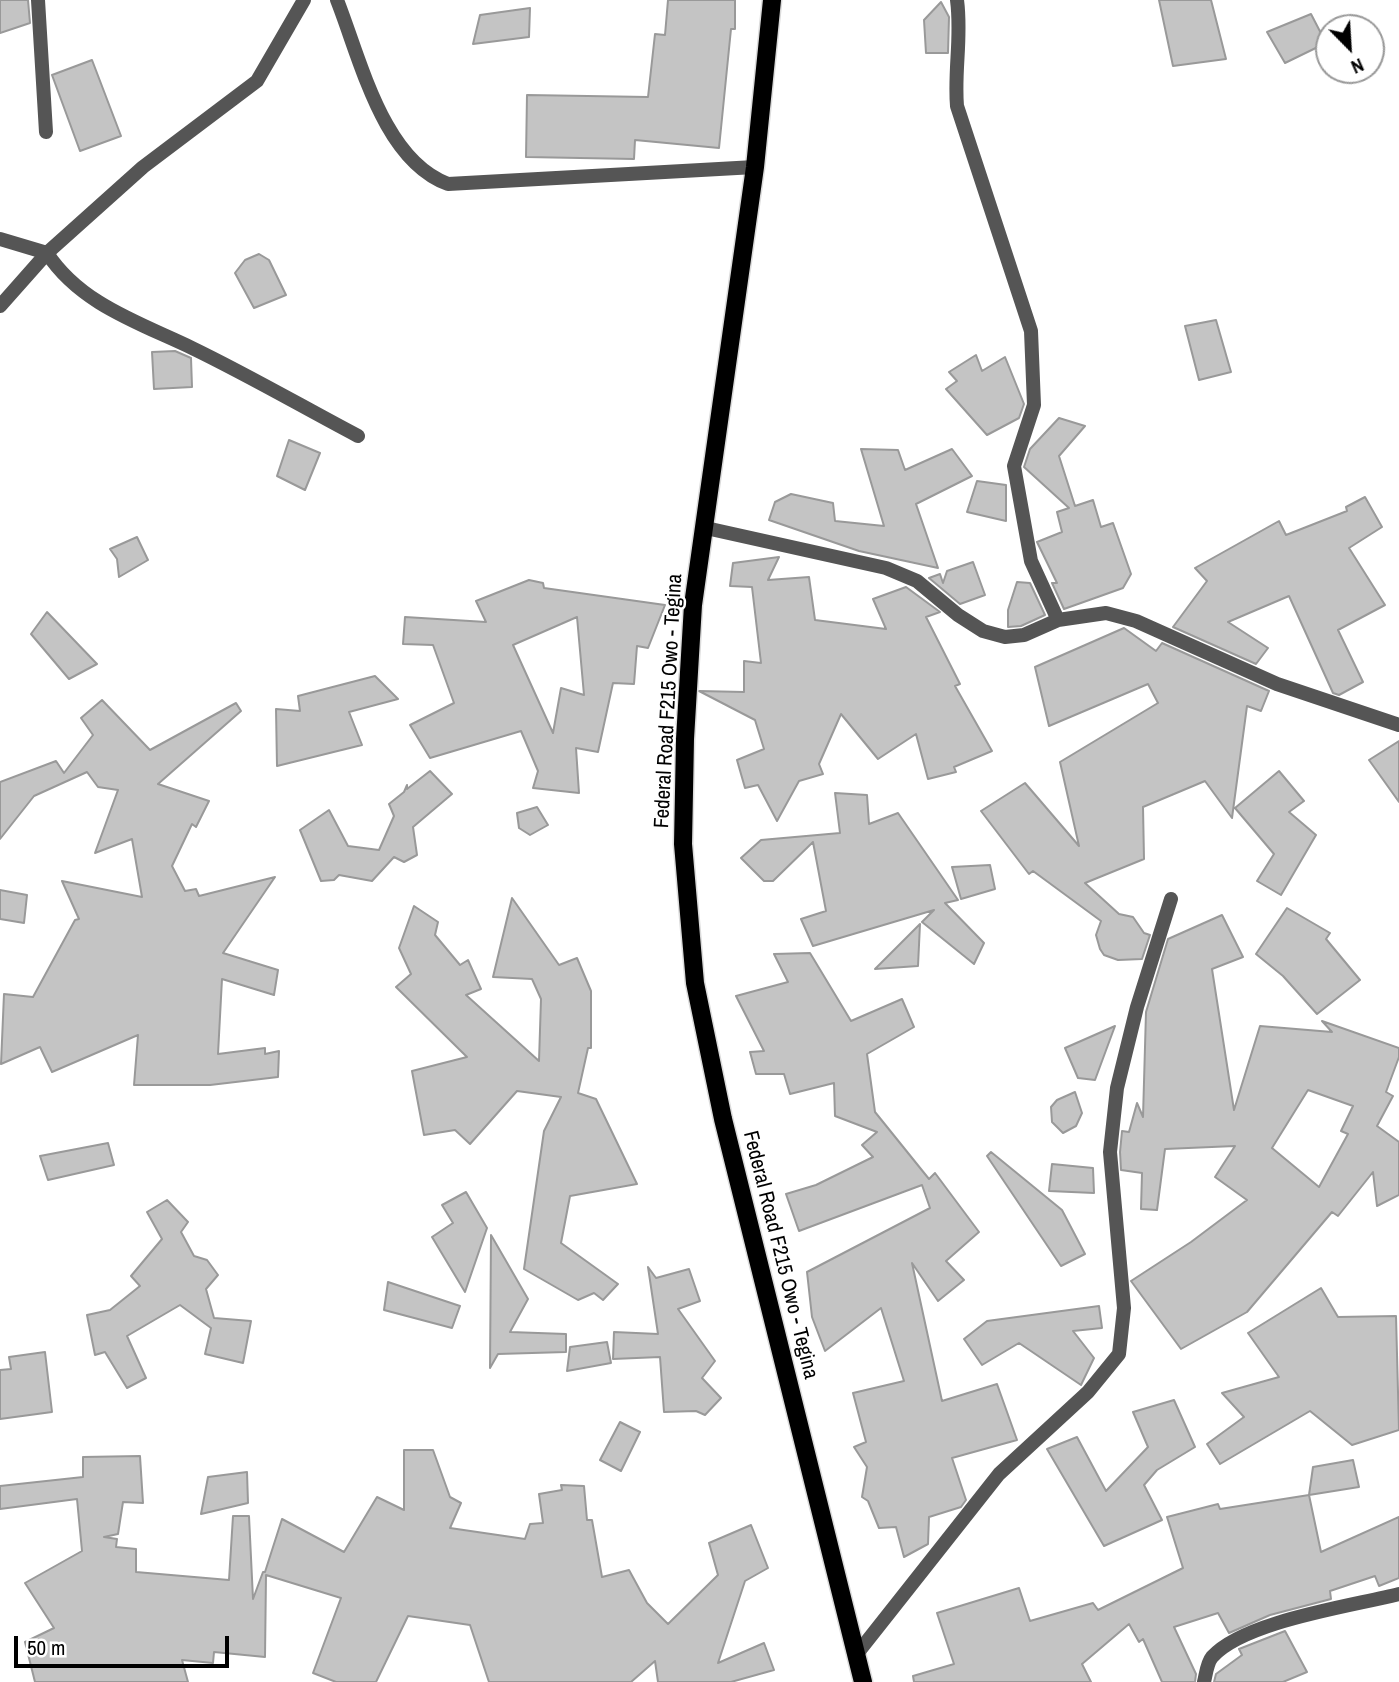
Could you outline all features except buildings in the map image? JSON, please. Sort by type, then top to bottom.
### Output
[{"type":"main road","name":"Federal Road F215 Owo - Tegina","points":[[772,0],[755,167],[693,605],[685,739],[683,844],[695,983],[723,1119],[863,1682]]},
{"type":"street","points":[[38,0],[46,132]]},
{"type":"street","points":[[0,306],[47,253],[166,147],[257,81],[304,0]]},
{"type":"street","points":[[337,0],[392,138],[413,164],[431,178],[448,184],[755,167]]},
{"type":"street","points":[[957,0],[961,48],[955,85],[957,106],[1034,348],[1034,405],[1014,466],[1031,561],[1058,620]]},
{"type":"street","points":[[0,239],[47,253],[57,268],[125,320],[194,349],[358,436]]},
{"type":"street","points":[[706,528],[886,568],[917,581],[958,615],[984,631],[1005,636],[1024,635],[1058,620],[1106,612],[1136,621],[1277,684],[1399,725]]},
{"type":"street","points":[[856,1655],[999,1474],[1088,1392],[1119,1354],[1124,1308],[1110,1152],[1117,1088],[1137,1007],[1171,899]]},
{"type":"street","points":[[1204,1682],[1210,1658],[1231,1642],[1254,1630],[1399,1594]]}]
